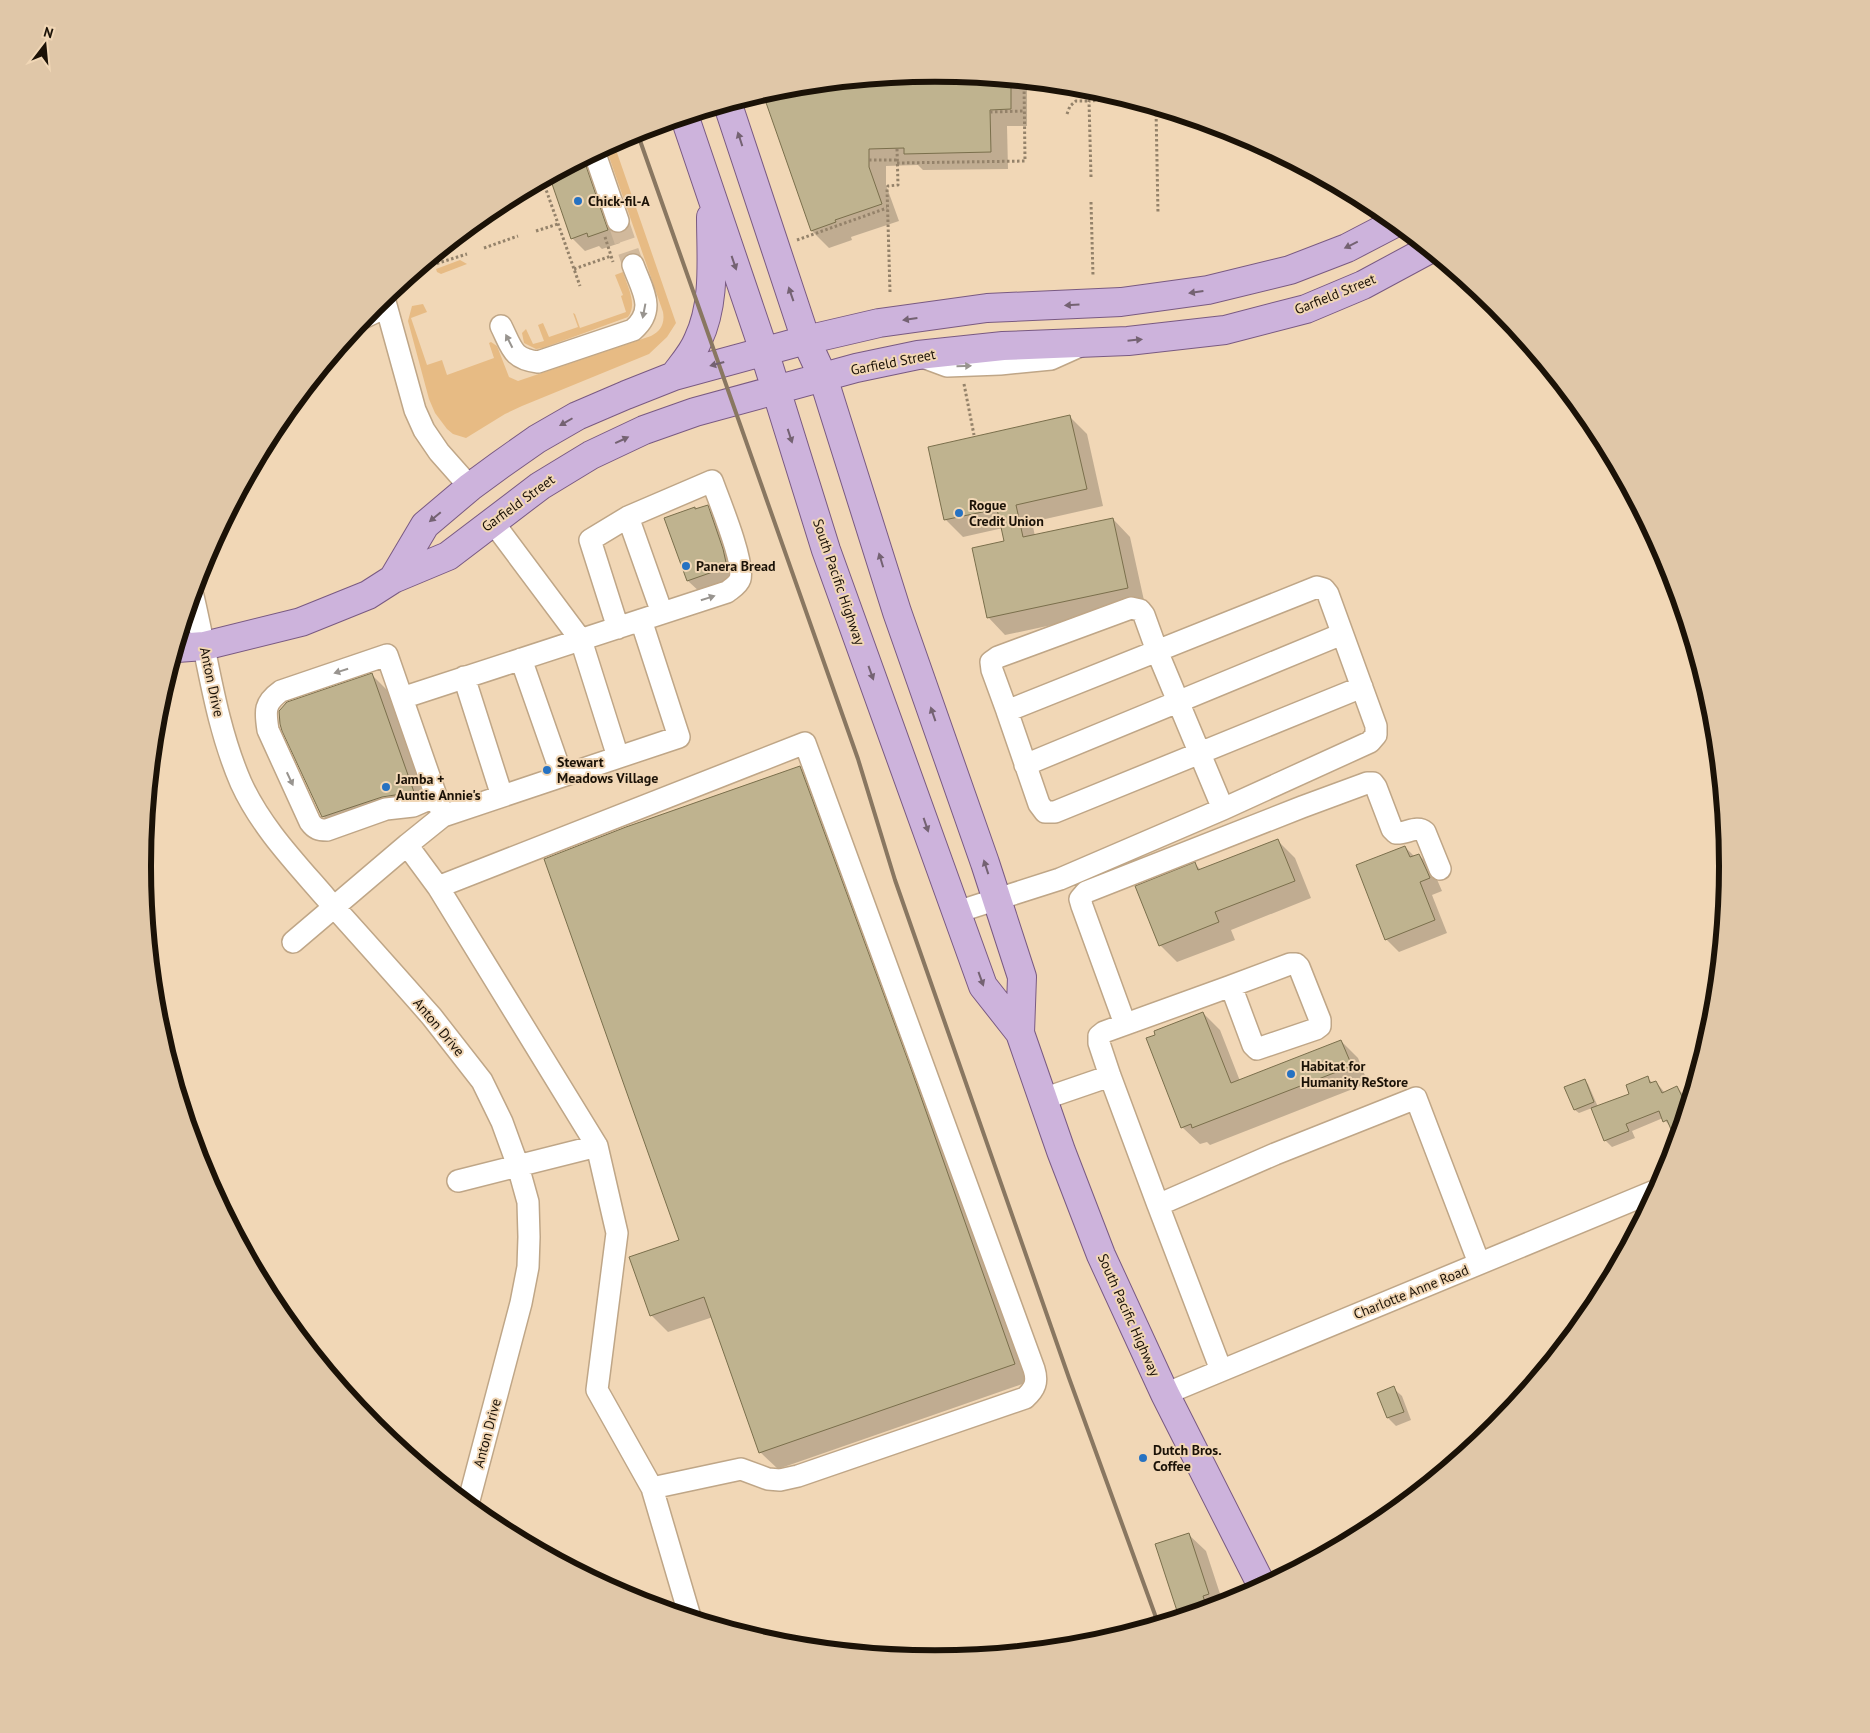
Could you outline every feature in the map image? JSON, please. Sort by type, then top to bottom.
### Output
[{"type":"main road","name":"South Pacific Highway","points":[[730,110],[806,340],[823,377],[897,612],[1022,977],[1020,1032]]},
{"type":"main road","name":"South Pacific Highway","points":[[686,123],[764,351],[826,550],[983,986],[1020,1032],[1101,1255],[1165,1394],[1259,1580]]},
{"type":"main road","points":[[674,376],[698,342],[709,302],[712,283],[710,194]]},
{"type":"main road","name":"Garfield Street","points":[[393,579],[425,525],[470,487],[537,439],[577,416],[626,394],[674,376],[806,340],[879,323],[987,308],[1121,302],[1208,290],[1290,270],[1346,248],[1387,227]]},
{"type":"main road","name":"Garfield Street","points":[[183,648],[204,646],[301,622],[368,594],[393,579],[448,556],[540,486],[592,455],[635,434],[695,412],[876,363],[918,355],[1003,346],[1128,341],[1225,330],[1306,309],[1363,285],[1422,253]]},
{"type":"street","points":[[596,159],[611,227]]},
{"type":"street","points":[[501,326],[513,350],[523,360],[538,362],[633,330],[642,322],[646,311],[646,300],[624,264]]},
{"type":"street","points":[[386,307],[415,410],[424,430],[439,452],[470,487]]},
{"type":"street","points":[[402,698],[618,628],[726,592],[738,584],[741,577],[739,561],[712,481],[628,517],[590,540],[618,628]]},
{"type":"street","points":[[628,517],[662,613]]},
{"type":"street","points":[[492,521],[581,640],[618,757]]},
{"type":"street","points":[[957,912],[1060,879],[1223,809],[1370,742],[1376,735],[1376,726],[1328,594],[1324,589],[1317,587],[1007,711]]},
{"type":"street","name":"Anton Drive","points":[[195,607],[213,697],[226,744],[241,783],[257,814],[286,853],[432,1017],[482,1081],[502,1122],[518,1166],[528,1202],[528,1267],[518,1313],[470,1497]]},
{"type":"street","points":[[1223,809],[1200,754],[1178,701],[1157,651],[1144,615],[1140,610],[1131,608],[998,657],[991,662],[1024,765],[1039,804],[1045,812],[1054,812],[1200,754],[1362,687]]},
{"type":"street","points":[[293,942],[406,845],[443,816],[679,737],[641,620]]},
{"type":"street","points":[[1024,765],[1342,634]]},
{"type":"street","points":[[436,796],[413,806],[386,809],[327,830],[319,830],[310,822],[268,730],[267,706],[272,698],[281,691],[387,655],[443,816]]},
{"type":"street","points":[[522,659],[562,776]]},
{"type":"street","points":[[464,678],[502,796]]},
{"type":"street","points":[[438,887],[805,743],[1037,1378],[1035,1389],[1025,1398],[798,1476],[780,1480],[768,1479],[741,1469],[652,1488]]},
{"type":"street","points":[[1125,1024],[1082,906],[1080,899],[1086,892],[1367,783],[1373,783],[1376,787],[1392,829],[1396,833],[1417,829],[1422,829],[1425,832],[1440,869]]},
{"type":"street","points":[[406,845],[438,887],[597,1146],[617,1233],[597,1390],[652,1488],[688,1611]]},
{"type":"street","points":[[1221,1370],[1110,1076],[1099,1043],[1099,1036],[1104,1032],[1125,1024],[1290,964],[1299,966],[1320,1020],[1320,1026],[1257,1049],[1253,1045],[1231,986]]},
{"type":"street","points":[[1043,1099],[1110,1076]]},
{"type":"street","points":[[1158,1205],[1275,1154],[1416,1098],[1479,1264]]},
{"type":"street","points":[[458,1181],[597,1146]]},
{"type":"street","name":"Charlotte Anne Road","points":[[1165,1394],[1647,1194]]},
{"type":"path","points":[[869,160],[1025,161],[1024,88]]},
{"type":"path","points":[[1089,100],[1091,178]]},
{"type":"path","points":[[1067,114],[1070,106],[1076,101],[1097,100]]},
{"type":"path","points":[[990,112],[1024,111]]},
{"type":"path","points":[[1156,115],[1158,214]]},
{"type":"path","points":[[890,292],[886,188],[898,185],[897,149]]},
{"type":"path","points":[[545,187],[580,286]]},
{"type":"path","points":[[1091,202],[1093,276]]},
{"type":"path","points":[[796,240],[887,208]]},
{"type":"path","points":[[536,231],[558,224]]},
{"type":"path","points":[[611,227],[611,256]]},
{"type":"path","points":[[484,248],[518,236]]},
{"type":"path","points":[[432,266],[467,254]]},
{"type":"path","points":[[574,269],[611,256]]},
{"type":"path","points":[[611,256],[624,264]]},
{"type":"path","points":[[963,382],[974,435]]},
{"type":"shaded area","points":[[616,150],[676,323],[667,337],[649,354],[522,406],[466,438],[453,434],[435,413],[429,399],[408,321],[412,306],[423,304],[427,312],[411,318],[427,365],[442,360],[447,375],[494,358],[489,343],[491,342],[497,346],[509,377],[518,381],[651,336],[661,326],[663,312],[608,154]]},
{"type":"shaded area","points":[[460,260],[467,264],[441,274],[437,272],[436,269]]},
{"type":"shaded area","points":[[623,272],[632,301],[631,312],[628,317],[543,348],[536,349],[524,343],[522,333],[526,329],[533,344],[544,341],[538,325],[543,323],[549,337],[578,327],[573,313],[580,328],[626,312],[621,296],[623,295],[615,275]]},
{"type":"building","points":[[935,82],[1011,86],[1011,109],[990,110],[991,152],[904,154],[904,148],[869,149],[869,167],[882,204],[835,220],[836,222],[811,231],[766,102],[833,89],[884,84]]},
{"type":"building","name":"Chick-fil-A","points":[[586,164],[608,230],[588,237],[587,233],[571,239],[552,183]]},
{"type":"building","name":"Rogue Credit Union","points":[[1070,415],[1087,489],[1016,505],[1023,537],[1113,518],[1128,588],[987,618],[972,548],[1004,541],[997,509],[944,520],[928,447]]},
{"type":"building","points":[[708,505],[727,567],[687,581],[664,518],[695,507],[695,509]]},
{"type":"building","points":[[372,673],[414,792],[382,797],[322,817],[282,731],[279,711],[287,702]]},
{"type":"building","points":[[800,766],[910,1066],[1015,1364],[759,1453],[704,1297],[650,1316],[629,1257],[679,1240],[544,859],[626,827]]},
{"type":"building","points":[[1278,839],[1295,881],[1215,912],[1219,922],[1159,946],[1135,886],[1195,862],[1198,870]]},
{"type":"building","points":[[1405,846],[1410,857],[1419,854],[1430,878],[1420,882],[1435,920],[1385,940],[1356,865]]},
{"type":"building","name":"Habitat for Humanity ReStore","points":[[1203,1012],[1231,1083],[1341,1040],[1352,1066],[1192,1128],[1191,1124],[1181,1128],[1146,1038],[1155,1035],[1154,1031]]},
{"type":"building","points":[[1648,1076],[1650,1083],[1656,1081],[1662,1093],[1677,1086],[1683,1099],[1672,1132],[1667,1120],[1663,1122],[1659,1111],[1626,1124],[1629,1131],[1604,1141],[1591,1108],[1629,1094],[1626,1085]]},
{"type":"building","points":[[1585,1079],[1594,1102],[1574,1110],[1564,1087]]},
{"type":"building","points":[[1394,1386],[1404,1412],[1387,1418],[1377,1393]]},
{"type":"building","points":[[1189,1533],[1209,1594],[1203,1596],[1205,1602],[1177,1612],[1155,1544]]},
{"type":"tunnel","points":[[618,221],[633,265]]},
{"type":"railway","points":[[640,140],[858,759],[895,880],[1069,1378],[1156,1618]]},
{"type":"place","name":"Chick-fil-A","points":[[578,201]]},
{"type":"place","name":"Rogue Credit Union","points":[[959,513]]},
{"type":"place","name":"Panera Bread","points":[[686,566]]},
{"type":"place","name":"Stewart Meadows Village","points":[[547,770]]},
{"type":"place","name":"Jamba + Auntie Annie's","points":[[386,787]]},
{"type":"place","name":"Habitat for Humanity ReStore","points":[[1291,1074]]},
{"type":"place","name":"Dutch Bros. Coffee","points":[[1143,1458]]}]
